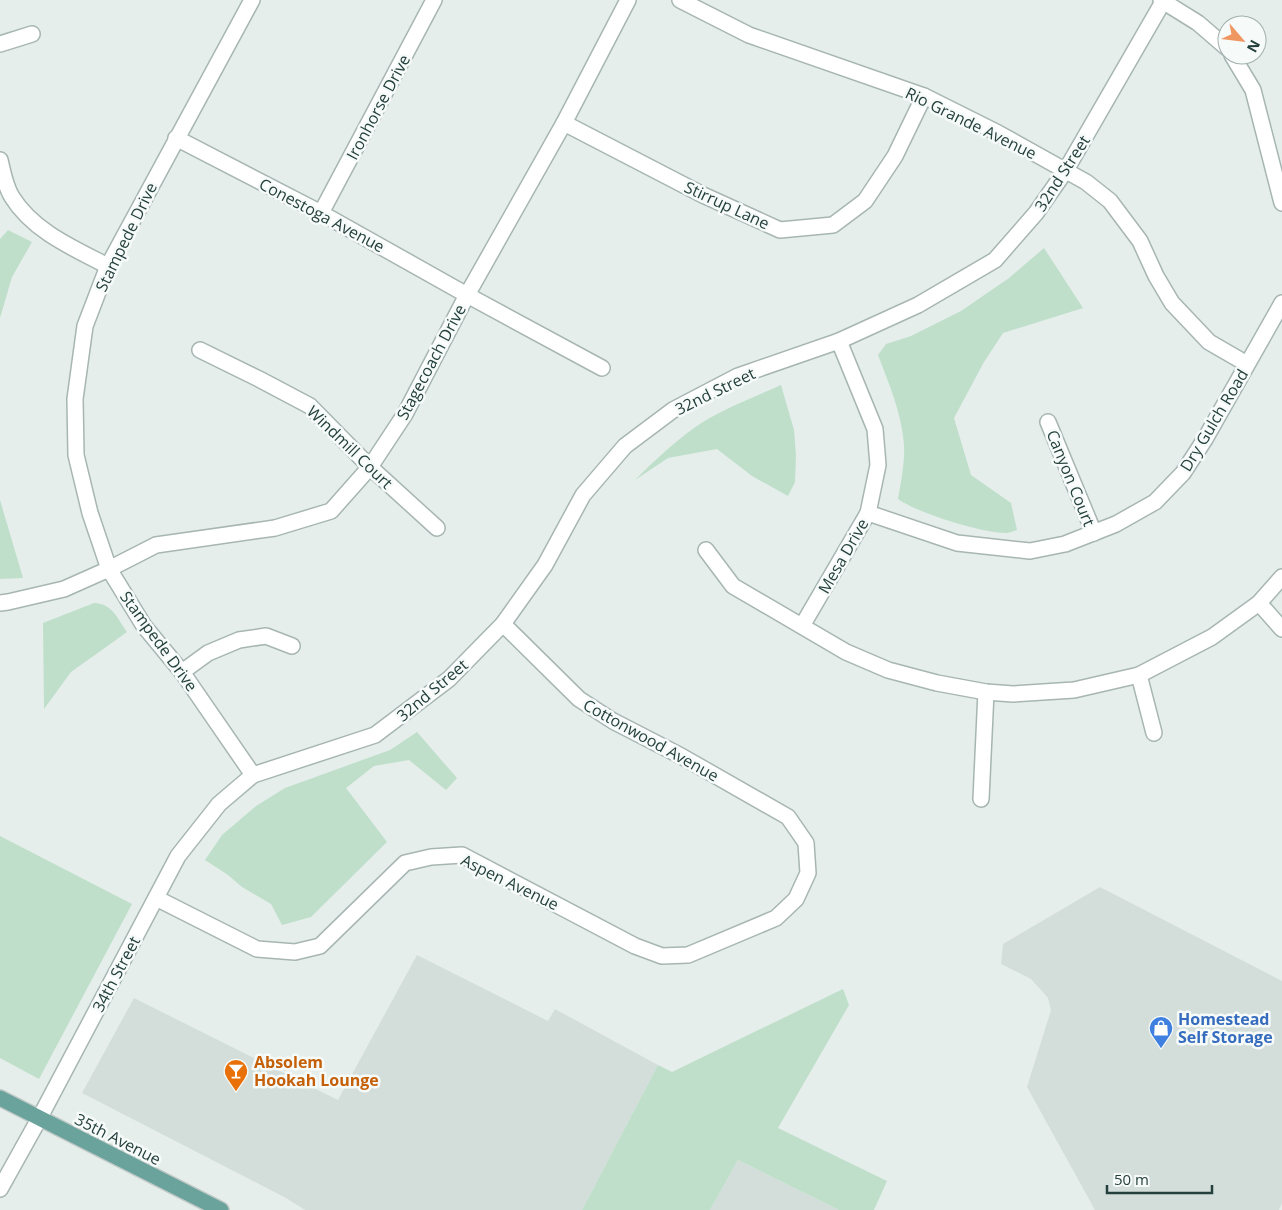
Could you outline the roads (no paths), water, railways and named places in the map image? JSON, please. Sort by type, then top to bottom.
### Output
[{"type":"main road","name":"35th Avenue","points":[[0,1098],[221,1210]]},
{"type":"street","name":"Stampede Drive","points":[[252,0],[108,266],[84,326],[75,398],[76,455],[90,513],[109,569],[144,626],[182,672],[253,775]]},
{"type":"street","name":"Ironhorse Drive","points":[[321,213],[434,0]]},
{"type":"street","name":"Stagecoach Drive","points":[[0,603],[64,589],[156,545],[275,528],[331,512],[370,467],[405,414],[467,295],[564,122],[628,0]]},
{"type":"street","name":"Rio Grande Avenue","points":[[680,0],[748,36],[924,96],[1086,182],[1110,201],[1140,241],[1156,276],[1172,302],[1208,342],[1247,364]]},
{"type":"street","points":[[1163,0],[1217,40]]},
{"type":"street","name":"32nd Street","points":[[253,775],[375,735],[449,679],[503,624],[545,565],[583,495],[625,446],[673,410],[738,376],[839,341],[918,305],[995,260],[1036,213],[1066,170],[1163,0]]},
{"type":"street","points":[[0,44],[32,34]]},
{"type":"street","points":[[1238,65],[1253,90],[1282,203]]},
{"type":"street","name":"Stirrup Lane","points":[[564,122],[703,195],[780,230],[833,225],[865,202],[896,156],[924,96]]},
{"type":"street","name":"Conestoga Avenue","points":[[176,138],[321,213],[602,368]]},
{"type":"street","points":[[0,160],[4,180],[12,196],[31,220],[67,245],[108,266]]},
{"type":"street","name":"Dry Gulch Road","points":[[868,513],[957,543],[1030,551],[1065,544],[1116,524],[1155,502],[1183,473],[1205,439],[1282,303]]},
{"type":"street","name":"Mesa Drive","points":[[802,626],[868,513],[878,465],[875,429],[839,341]]},
{"type":"street","name":"Windmill Court","points":[[200,350],[310,406],[370,467],[437,528]]},
{"type":"street","name":"Canyon Court","points":[[1048,422],[1094,533]]},
{"type":"street","points":[[706,550],[733,586],[846,652],[888,670],[937,683],[986,692],[1013,694],[1074,690],[1138,675],[1212,637],[1259,603],[1282,577]]},
{"type":"street","points":[[1259,603],[1282,629]]},
{"type":"street","name":"Cottonwood Avenue","points":[[503,624],[579,699],[613,721],[681,756],[788,817],[806,843]]},
{"type":"street","points":[[182,672],[208,653],[240,640],[266,636],[292,646]]},
{"type":"street","points":[[1138,675],[1154,733]]},
{"type":"street","points":[[981,799],[986,692]]},
{"type":"street","name":"34th Street","points":[[0,1189],[178,856],[219,804],[253,775]]},
{"type":"street","name":"Aspen Avenue","points":[[156,898],[256,949],[295,952],[320,946],[405,863],[431,857],[462,855],[635,946],[662,956],[688,955],[776,918],[796,899],[808,873],[806,843]]},
{"type":"place","name":"Homestead Self Storage","points":[[1161,1049]]},
{"type":"place","name":"Absolem Hookah Lounge","points":[[236,1092]]}]
